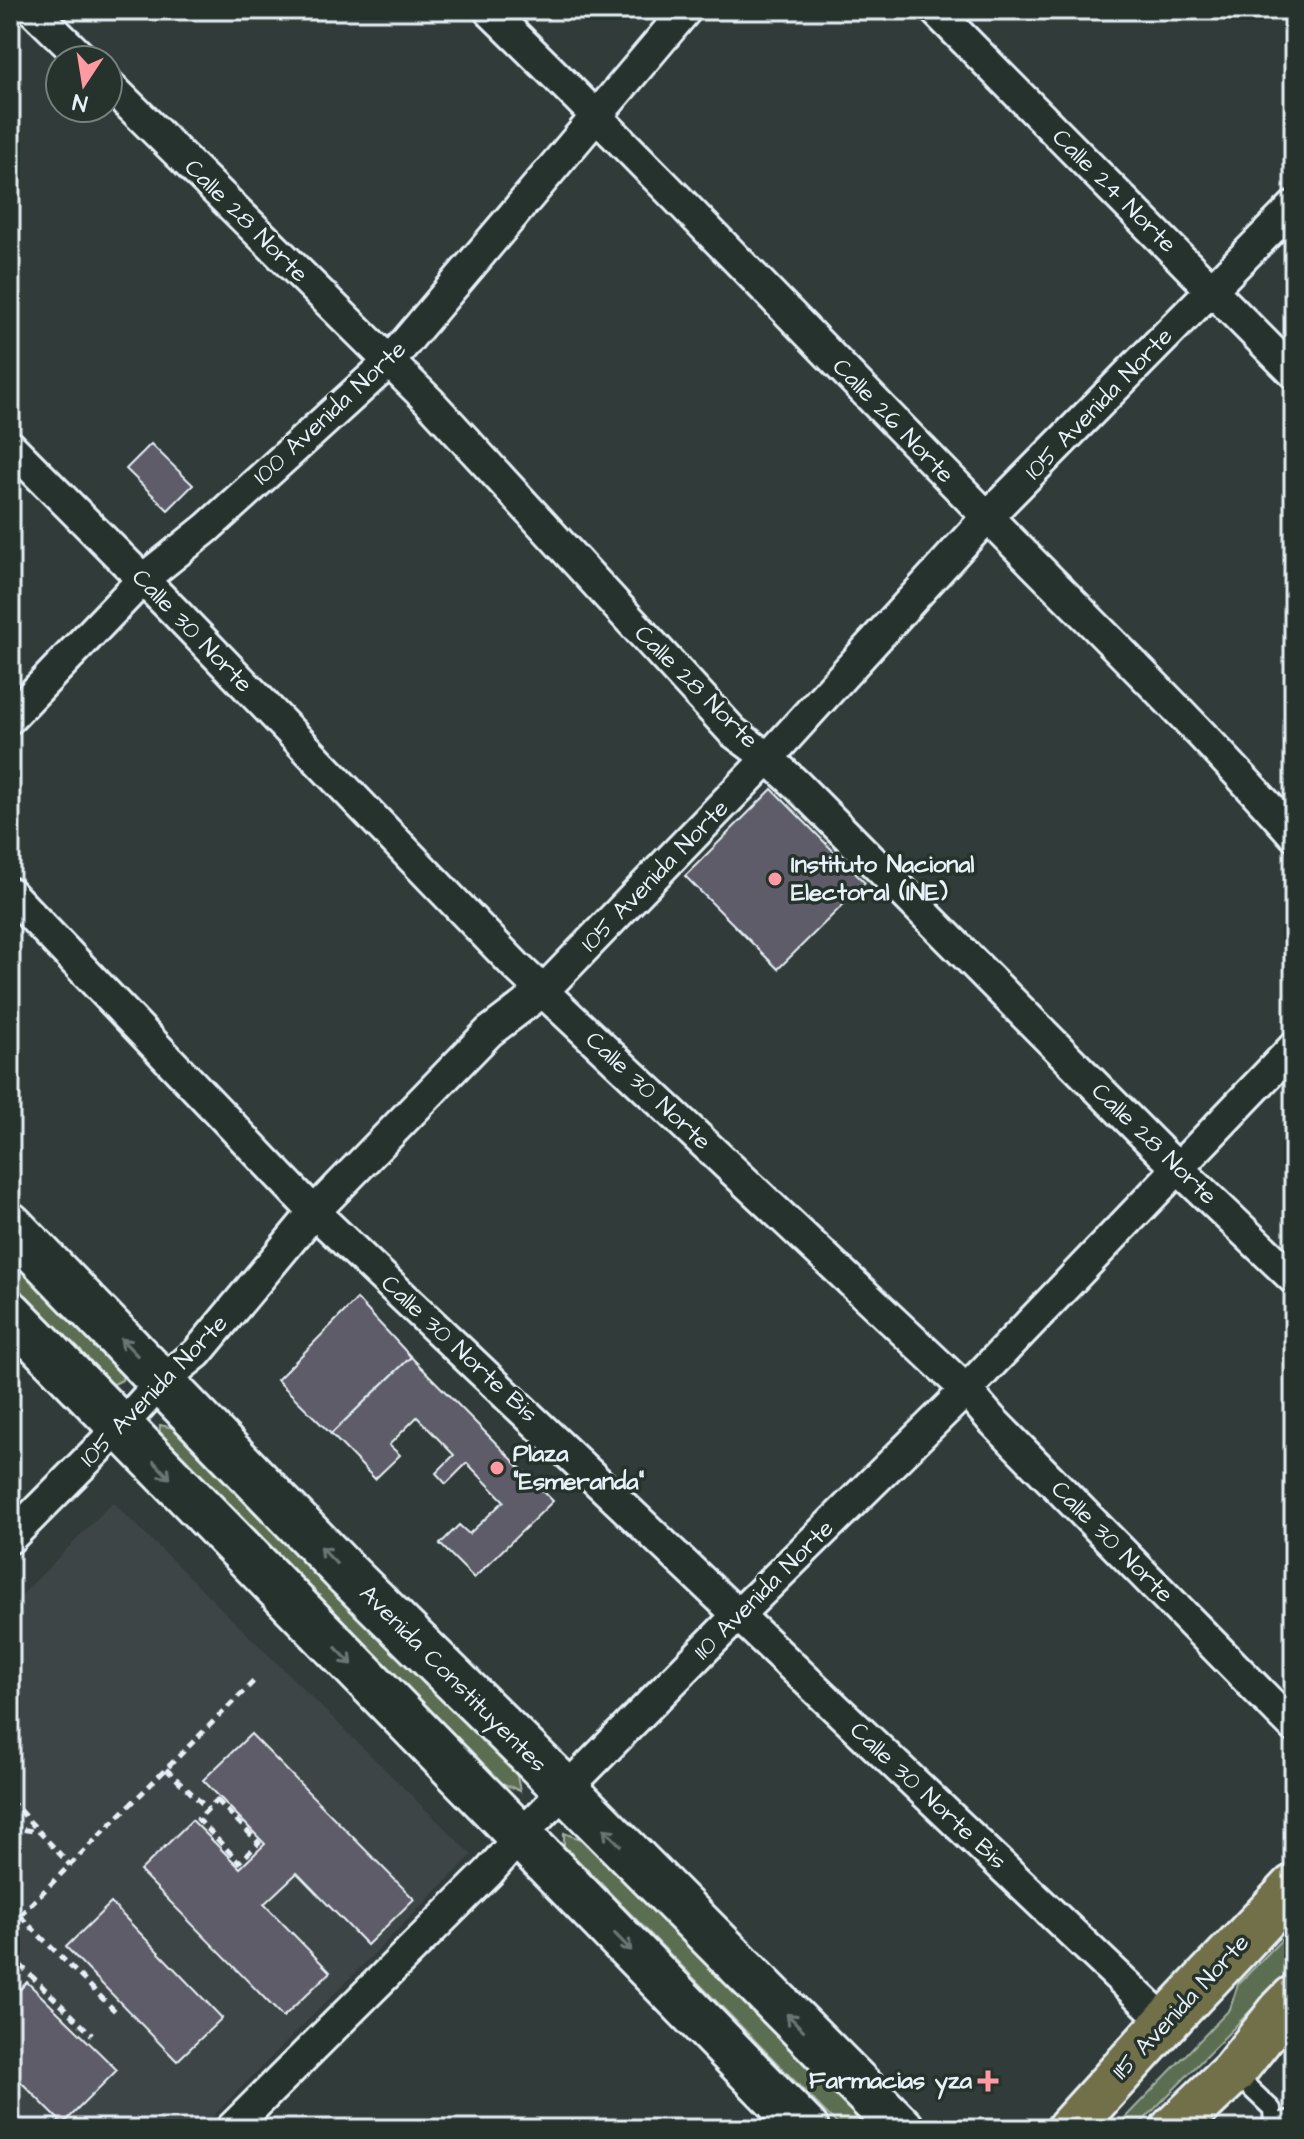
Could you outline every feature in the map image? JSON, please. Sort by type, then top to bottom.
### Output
[{"type":"main road","name":"Avenida Constituyentes","points":[[10,1225],[344,1571],[902,2129]]},
{"type":"main road","points":[[10,1313],[806,2129]]},
{"type":"main road","name":"115 Avenida Norte","points":[[1069,2129],[1294,1887]]},
{"type":"main road","points":[[1173,2129],[1233,2072],[1294,1998]]},
{"type":"street","points":[[33,10],[68,44]]},
{"type":"street","name":"Calle 26 Norte","points":[[489,10],[597,115],[1235,768],[1294,835]]},
{"type":"street","name":"100 Avenida Norte","points":[[10,718],[142,580],[207,528],[389,362],[686,10]]},
{"type":"street","name":"Calle 24 Norte","points":[[935,10],[1294,373]]},
{"type":"street","name":"Calle 28 Norte","points":[[124,100],[429,401],[733,732],[768,758],[1179,1169],[1294,1279]]},
{"type":"street","name":"105 Avenida Norte","points":[[10,1538],[162,1381],[197,1353],[314,1212],[489,1032],[543,991],[768,758],[987,517],[1294,206]]},
{"type":"street","name":"Calle 30 Norte","points":[[10,446],[175,612],[516,966],[966,1390],[1294,1727]]},
{"type":"street","name":"Calle 30 Norte Bis","points":[[10,893],[314,1212],[1166,2022]]},
{"type":"street","name":"110 Avenida Norte","points":[[231,2129],[489,1872],[595,1758],[966,1390],[1294,1047]]},
{"type":"lane","points":[[1233,2072],[1272,2109],[1273,2124],[1294,2118]]},
{"type":"path","points":[[10,1925],[256,1679]]},
{"type":"path","points":[[166,1769],[208,1809]]},
{"type":"path","points":[[10,1800],[70,1865]]},
{"type":"path","points":[[217,1800],[259,1843],[239,1862],[198,1819],[208,1809],[217,1800]]},
{"type":"path","points":[[10,1827],[39,1832]]},
{"type":"path","points":[[20,1916],[118,2014]]},
{"type":"path","points":[[10,1955],[92,2035]]},
{"type":"shaded area","points":[[113,1502],[472,1855],[200,2129],[10,2129],[10,1607]]},
{"type":"shaded area","points":[[1294,2084],[1294,2129],[1249,2129],[1272,2109]]},
{"type":"green space","points":[[10,1254],[123,1370],[122,1380],[112,1385],[10,1282]]},
{"type":"green space","points":[[160,1425],[178,1429],[516,1771],[520,1791],[493,1779],[159,1441]]},
{"type":"green space","points":[[564,1833],[583,1840],[873,2129],[842,2129],[564,1846]]},
{"type":"green space","points":[[1294,1927],[1294,1966],[1135,2129],[1114,2129],[1230,2009],[1238,1984]]},
{"type":"building","points":[[151,444],[193,485],[168,510],[126,469]]},
{"type":"building","name":"Instituto Nacional Electoral (INE)","points":[[772,789],[865,883],[778,969],[685,876]]},
{"type":"building","points":[[357,1299],[411,1357],[331,1434],[277,1380]]},
{"type":"building","name":"Plaza \"Esmeranda\"","points":[[411,1357],[553,1501],[474,1578],[440,1544],[459,1525],[469,1534],[504,1501],[467,1463],[446,1484],[436,1473],[454,1455],[417,1417],[389,1445],[400,1455],[375,1479],[331,1434]]},
{"type":"building","points":[[251,1734],[414,1899],[367,1945],[297,1873],[264,1904],[330,1972],[283,2017],[140,1871],[192,1820],[240,1868],[265,1844],[203,1780]]},
{"type":"building","points":[[111,1903],[222,2018],[177,2061],[66,1947]]},
{"type":"building","points":[[27,1982],[117,2070],[63,2124],[10,2071],[10,2000]]},
{"type":"place","name":"Instituto Nacional Electoral (INE)","points":[[775,879]]},
{"type":"place","name":"Plaza \"Esmeranda\"","points":[[497,1468]]},
{"type":"place","name":"Farmacias yza","points":[[988,2081]]}]
